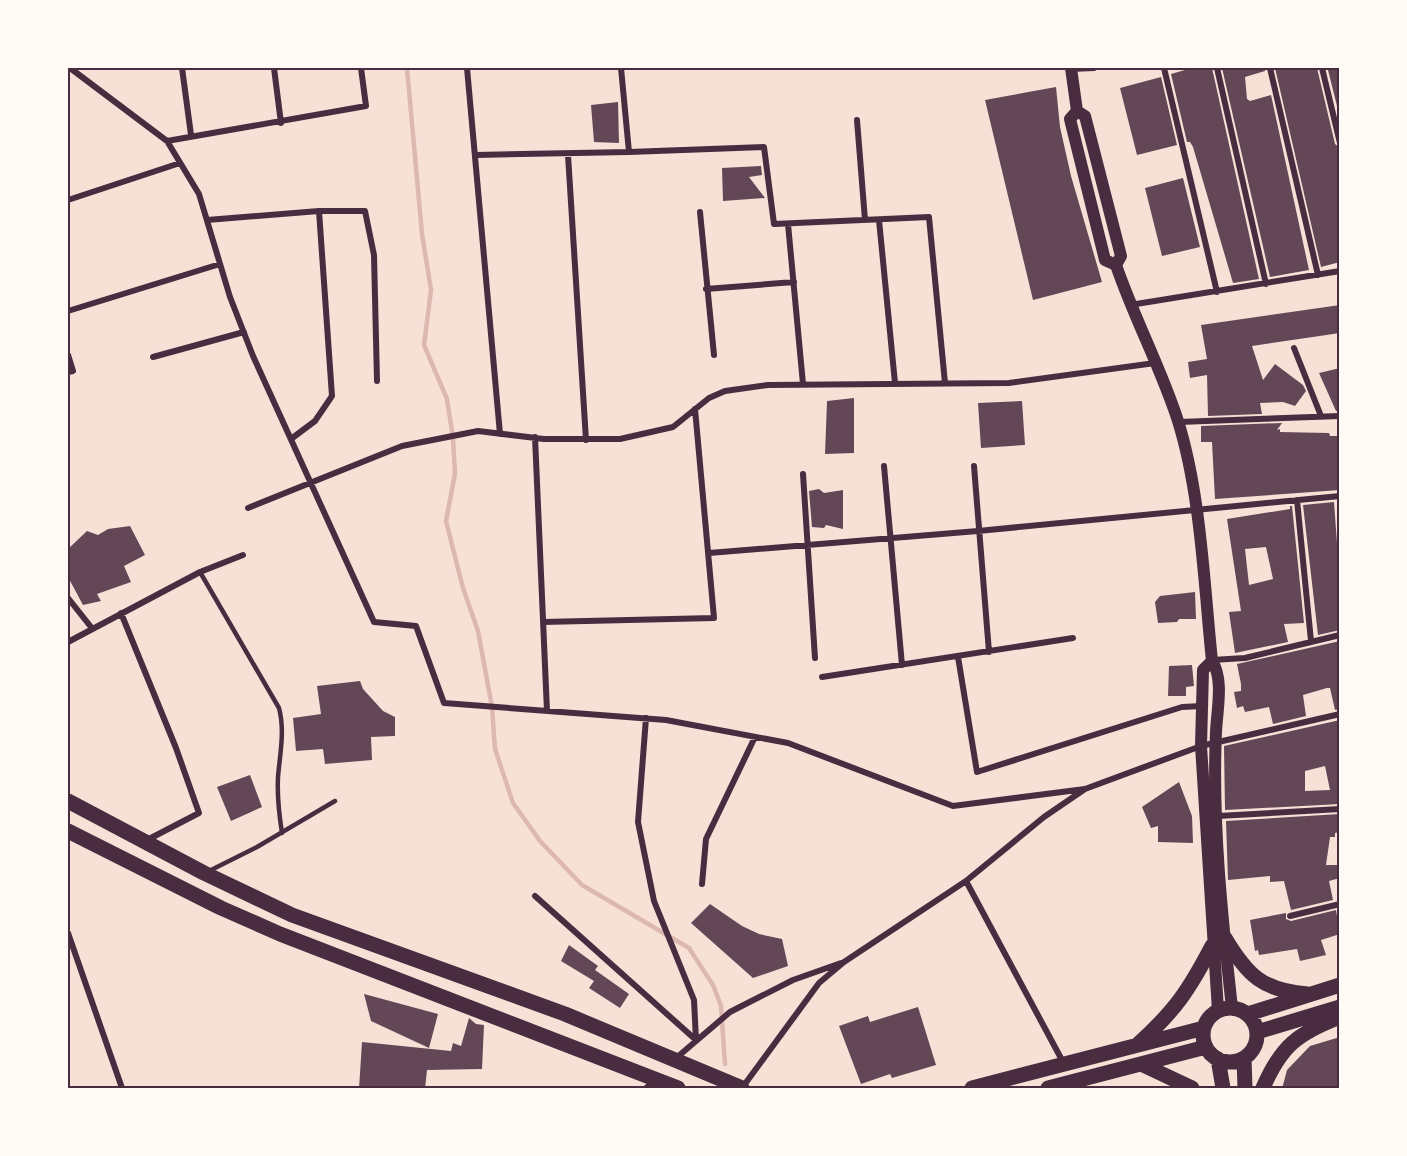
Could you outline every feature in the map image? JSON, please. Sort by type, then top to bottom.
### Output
[{"type":"highway","points":[[68,801],[143,842],[292,915],[565,1014],[742,1089]]},
{"type":"highway","points":[[68,831],[221,908],[280,934],[651,1084],[678,1089]]},
{"type":"highway","points":[[1135,1047],[1164,1020],[1189,991],[1218,942],[1260,982],[1287,993],[1308,994]]},
{"type":"highway","points":[[1248,1014],[1257,1032],[1254,1047],[1244,1058],[1227,1062],[1218,1059],[1206,1047],[1204,1028],[1207,1021],[1225,1009],[1248,1014],[1340,985]]},
{"type":"highway","points":[[1257,1032],[1340,1007]]},
{"type":"highway","points":[[1263,1089],[1273,1066],[1285,1050],[1307,1030],[1340,1017]]},
{"type":"highway","points":[[972,1089],[1204,1028]]},
{"type":"highway","points":[[1048,1089],[1206,1047]]},
{"type":"highway","points":[[1244,1058],[1245,1089]]},
{"type":"highway","points":[[1218,1059],[1222,1089]]},
{"type":"highway","points":[[1141,1064],[1192,1089]]},
{"type":"main road","points":[[1071,68],[1077,111],[1086,116],[1121,256],[1116,265],[1129,305],[1156,363],[1179,422],[1197,511],[1212,661],[1219,671],[1216,744],[1218,942]]},
{"type":"main road","points":[[1212,661],[1203,670],[1201,746],[1225,1009]]},
{"type":"street","points":[[70,68],[167,141],[199,194],[244,332],[374,622],[416,626],[444,703],[666,720],[788,743],[953,806],[1085,789],[1201,746],[1340,714]]},
{"type":"street","points":[[182,68],[191,135]]},
{"type":"street","points":[[274,68],[281,123]]},
{"type":"street","points":[[167,141],[191,135],[281,123],[366,106],[361,68]]},
{"type":"street","points":[[467,68],[500,434]]},
{"type":"street","points":[[621,68],[629,152]]},
{"type":"street","points":[[1071,68],[1094,68]]},
{"type":"street","points":[[1164,68],[1217,292]]},
{"type":"street","points":[[1217,68],[1266,284]]},
{"type":"street","points":[[1270,68],[1318,275]]},
{"type":"street","points":[[1322,68],[1340,143]]},
{"type":"street","points":[[857,120],[866,220]]},
{"type":"street","points":[[476,155],[568,155],[764,147],[774,224],[929,218],[945,383]]},
{"type":"street","points":[[568,155],[586,440]]},
{"type":"street","points":[[68,200],[180,163]]},
{"type":"street","points":[[207,220],[319,211],[365,211],[374,255],[377,381]]},
{"type":"street","points":[[291,439],[315,421],[332,396],[319,211]]},
{"type":"street","points":[[700,212],[714,355]]},
{"type":"street","points":[[879,220],[895,383]]},
{"type":"street","points":[[788,224],[803,384]]},
{"type":"street","points":[[68,311],[220,264]]},
{"type":"street","points":[[1129,305],[1340,271]]},
{"type":"street","points":[[706,289],[794,282]]},
{"type":"street","points":[[153,357],[244,332]]},
{"type":"street","points":[[1294,348],[1321,416]]},
{"type":"street","points":[[68,355],[73,371],[68,372]]},
{"type":"street","points":[[248,508],[402,446],[478,431],[586,440],[620,439],[673,427],[709,398],[725,391],[768,384],[1009,382],[1156,363]]},
{"type":"street","points":[[543,622],[714,618],[695,408]]},
{"type":"street","points":[[1179,422],[1340,417]]},
{"type":"street","points":[[535,437],[547,711]]},
{"type":"street","points":[[884,466],[902,665]]},
{"type":"street","points":[[974,466],[989,652]]},
{"type":"street","points":[[803,474],[815,658]]},
{"type":"street","points":[[709,553],[978,531],[1340,496]]},
{"type":"street","points":[[1297,500],[1311,641]]},
{"type":"street","points":[[68,642],[91,627],[200,572],[243,555]]},
{"type":"street","points":[[68,598],[91,627]]},
{"type":"street","points":[[121,613],[176,748],[199,813],[143,842]]},
{"type":"street","points":[[1212,661],[1245,658],[1340,635]]},
{"type":"street","points":[[822,677],[1073,638]]},
{"type":"street","points":[[958,657],[977,772],[1182,706],[1202,705]]},
{"type":"street","points":[[646,718],[638,822],[654,901],[693,1000],[696,1040]]},
{"type":"street","points":[[702,884],[706,839],[755,737]]},
{"type":"street","points":[[742,1089],[819,983],[844,962],[966,882],[1044,817],[1085,789]]},
{"type":"street","points":[[1218,816],[1340,809]]},
{"type":"street","points":[[966,882],[1065,1065]]},
{"type":"street","points":[[535,896],[696,1040]]},
{"type":"street","points":[[1290,916],[1340,904]]},
{"type":"street","points":[[68,933],[122,1089]]},
{"type":"street","points":[[675,1059],[728,1014],[793,980],[844,962]]},
{"type":"lane","points":[[200,572],[279,708],[284,725],[278,777],[278,807],[282,832]]},
{"type":"lane","points":[[204,873],[282,832],[334,801]]},
{"type":"building","points":[[1192,68],[1212,68],[1259,279],[1233,283],[1193,147],[1190,142],[1187,142],[1171,74]]},
{"type":"building","points":[[1222,68],[1265,68],[1265,71],[1245,77],[1247,99],[1250,101],[1271,95],[1309,270],[1270,277]]},
{"type":"building","points":[[1275,68],[1317,68],[1335,144],[1340,148],[1340,262],[1321,267]]},
{"type":"building","points":[[1340,68],[1340,118],[1328,70]]},
{"type":"building","points":[[1161,77],[1177,145],[1137,155],[1120,88]]},
{"type":"building","points":[[1056,87],[1060,127],[1071,176],[1102,282],[1033,300],[985,100]]},
{"type":"building","points":[[618,102],[619,143],[594,142],[591,105]]},
{"type":"building","points":[[761,166],[762,175],[749,177],[765,198],[723,201],[722,168]]},
{"type":"building","points":[[1183,178],[1200,247],[1162,256],[1145,188]]},
{"type":"building","points":[[1340,305],[1340,333],[1252,346],[1263,380],[1275,364],[1303,385],[1306,391],[1295,406],[1283,402],[1260,403],[1262,414],[1208,416],[1207,375],[1190,378],[1188,362],[1207,359],[1201,325]]},
{"type":"building","points":[[1340,368],[1340,411],[1336,411],[1319,373]]},
{"type":"building","points":[[854,398],[854,453],[825,454],[827,401]]},
{"type":"building","points":[[1022,401],[1025,445],[981,448],[978,403]]},
{"type":"building","points":[[1282,423],[1277,430],[1280,429],[1280,432],[1329,433],[1330,436],[1338,436],[1340,490],[1215,499],[1212,442],[1201,442],[1201,426]]},
{"type":"building","points":[[819,489],[824,493],[843,490],[843,529],[826,525],[824,528],[812,527],[809,491]]},
{"type":"building","points":[[1334,502],[1337,543],[1340,542],[1340,630],[1318,635],[1303,505]]},
{"type":"building","points":[[1292,506],[1304,623],[1284,624],[1288,642],[1235,653],[1229,612],[1241,611],[1227,519],[1290,509]],"holes":[[[1266,547],[1273,579],[1249,585],[1245,549]]]},
{"type":"building","points":[[130,526],[145,555],[124,566],[131,582],[97,594],[101,601],[83,605],[68,577],[68,549],[87,531],[98,535],[108,529]]},
{"type":"building","points":[[1195,592],[1196,619],[1158,623],[1155,602],[1160,596]]},
{"type":"building","points":[[1340,641],[1340,709],[1335,710],[1330,688],[1303,695],[1306,716],[1273,724],[1269,707],[1245,712],[1243,706],[1237,708],[1234,692],[1241,691],[1241,684],[1237,664]]},
{"type":"building","points":[[1192,665],[1194,686],[1186,687],[1186,696],[1168,696],[1169,666]]},
{"type":"building","points":[[360,681],[363,689],[383,711],[395,717],[395,736],[371,737],[372,760],[325,764],[323,749],[296,751],[293,718],[321,714],[317,686]]},
{"type":"building","points":[[1340,720],[1340,804],[1225,810],[1224,746]],"holes":[[[1325,766],[1330,790],[1305,791],[1305,771]]]},
{"type":"building","points":[[250,775],[262,807],[231,821],[217,787]]},
{"type":"building","points":[[1179,782],[1192,816],[1193,843],[1158,842],[1158,826],[1151,828],[1142,807]]},
{"type":"building","points":[[1340,814],[1340,832],[1335,833],[1335,837],[1330,837],[1326,865],[1340,865],[1340,878],[1329,881],[1333,900],[1291,910],[1284,881],[1270,882],[1270,876],[1228,880],[1226,821]]},
{"type":"building","points":[[710,904],[742,926],[759,934],[782,939],[788,966],[753,978],[691,923]]},
{"type":"building","points":[[1336,910],[1340,934],[1321,940],[1326,955],[1300,961],[1297,949],[1259,955],[1258,950],[1255,951],[1250,920],[1286,913],[1286,919],[1291,921]]},
{"type":"building","points":[[569,945],[598,966],[595,970],[629,994],[620,1008],[589,988],[594,981],[561,961]]},
{"type":"building","points":[[364,994],[438,1014],[429,1048],[371,1021]]},
{"type":"building","points":[[918,1007],[936,1065],[892,1078],[890,1074],[861,1084],[839,1026],[868,1016],[870,1022]]},
{"type":"building","points":[[469,1018],[476,1024],[484,1025],[482,1069],[427,1070],[425,1089],[359,1089],[362,1042],[451,1051],[453,1043],[461,1046]]},
{"type":"building","points":[[1340,1037],[1340,1089],[1282,1089],[1287,1070],[1310,1046]]},
{"type":"waterway","points":[[407,68],[422,234],[431,290],[424,345],[447,399],[453,438],[455,474],[446,521],[463,588],[478,631],[492,707],[495,749],[513,803],[540,841],[582,885],[689,948],[713,985],[721,1006],[725,1064]]}]
